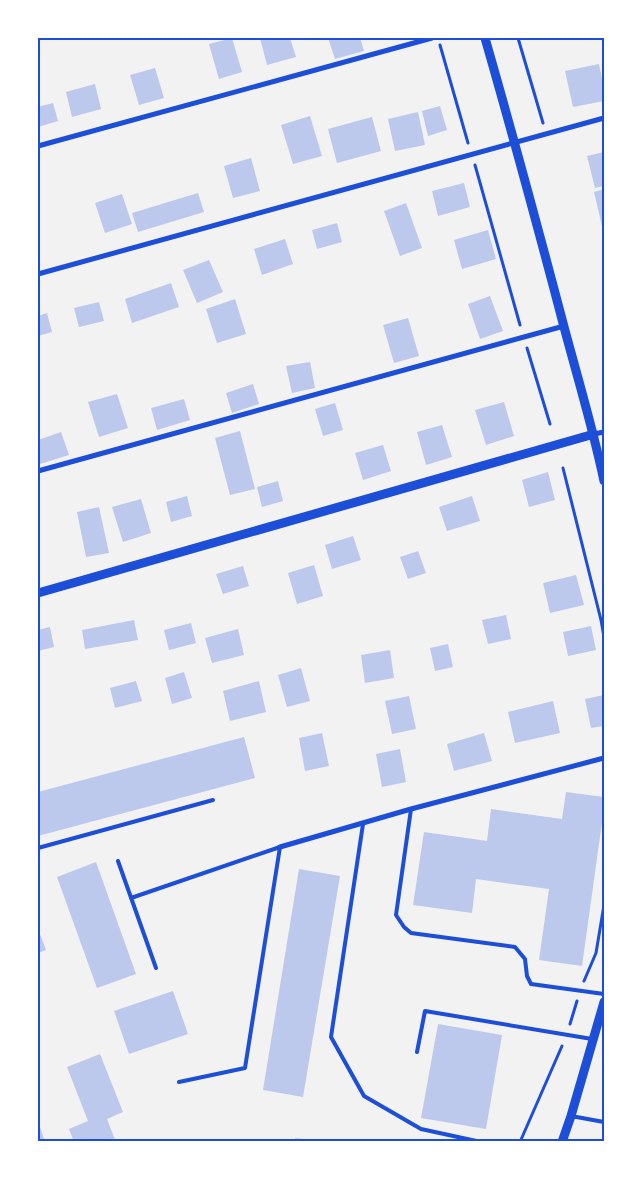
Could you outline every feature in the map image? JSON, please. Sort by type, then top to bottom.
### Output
[{"type":"street","points":[[38,146],[432,38]]},
{"type":"street","points":[[485,38],[594,434],[604,481]]},
{"type":"street","points":[[38,274],[604,118]]},
{"type":"street","points":[[38,471],[564,326]]},
{"type":"street","points":[[38,593],[604,432]]},
{"type":"street","points":[[280,847],[411,809],[604,758]]},
{"type":"street","points":[[562,1142],[604,1002]]},
{"type":"lane","points":[[38,848],[214,800]]},
{"type":"lane","points":[[411,809],[396,915],[404,927],[412,933],[514,947],[525,959],[527,976],[531,984],[604,994]]},
{"type":"lane","points":[[363,824],[332,1037],[364,1096],[422,1129],[481,1142]]},
{"type":"lane","points":[[131,898],[280,847],[245,1068],[179,1082]]},
{"type":"lane","points":[[118,860],[156,968]]},
{"type":"lane","points":[[417,1052],[426,1011],[594,1040]]},
{"type":"lane","points":[[570,1116],[604,1122]]},
{"type":"path","points":[[438,38],[550,424]]},
{"type":"path","points":[[518,38],[546,134]]},
{"type":"path","points":[[563,468],[604,637]]},
{"type":"building","points":[[232,38],[242,72],[219,79],[209,44]]},
{"type":"building","points":[[260,38],[290,38],[296,57],[267,65]]},
{"type":"building","points":[[328,38],[360,38],[364,51],[335,59]]},
{"type":"building","points":[[599,64],[604,88],[604,101],[573,107],[565,71]]},
{"type":"building","points":[[155,68],[164,98],[139,105],[130,75]]},
{"type":"building","points":[[95,84],[101,109],[72,117],[66,92]]},
{"type":"building","points":[[53,103],[58,121],[38,127],[38,107]]},
{"type":"building","points":[[440,106],[447,130],[428,136],[422,111]]},
{"type":"building","points":[[418,112],[425,145],[395,151],[388,119]]},
{"type":"building","points":[[310,116],[322,156],[293,164],[281,125]]},
{"type":"building","points":[[372,117],[381,151],[337,163],[328,129]]},
{"type":"building","points":[[604,152],[604,186],[595,188],[587,156]]},
{"type":"building","points":[[251,158],[260,191],[233,198],[224,166]]},
{"type":"building","points":[[464,183],[470,207],[438,216],[432,191]]},
{"type":"building","points":[[604,189],[604,235],[594,192]]},
{"type":"building","points":[[198,193],[204,212],[138,232],[132,213]]},
{"type":"building","points":[[122,194],[132,224],[105,233],[95,203]]},
{"type":"building","points":[[406,203],[422,248],[400,256],[384,211]]},
{"type":"building","points":[[337,223],[342,242],[317,249],[312,230]]},
{"type":"building","points":[[488,230],[496,259],[462,269],[454,240]]},
{"type":"building","points":[[285,239],[293,264],[262,275],[254,249]]},
{"type":"building","points":[[209,260],[223,292],[197,303],[183,270]]},
{"type":"building","points":[[171,283],[179,307],[132,323],[125,299]]},
{"type":"building","points":[[490,296],[503,331],[480,339],[468,304]]},
{"type":"building","points":[[235,299],[246,334],[217,343],[206,309]]},
{"type":"building","points":[[99,302],[104,321],[79,327],[74,308]]},
{"type":"building","points":[[47,313],[52,332],[38,336],[38,316]]},
{"type":"building","points":[[408,318],[419,356],[394,363],[383,325]]},
{"type":"building","points":[[310,362],[315,388],[292,393],[286,366]]},
{"type":"building","points":[[253,384],[259,404],[232,413],[226,393]]},
{"type":"building","points":[[117,394],[128,428],[99,437],[88,402]]},
{"type":"building","points":[[184,399],[190,420],[157,430],[151,408]]},
{"type":"building","points":[[504,402],[514,436],[486,445],[475,410]]},
{"type":"building","points":[[335,403],[343,430],[323,436],[315,409]]},
{"type":"building","points":[[442,425],[452,457],[426,465],[417,432]]},
{"type":"building","points":[[240,431],[255,489],[230,495],[215,438]]},
{"type":"building","points":[[61,432],[69,455],[40,464],[38,440]]},
{"type":"building","points":[[383,445],[391,471],[363,480],[355,453]]},
{"type":"building","points":[[548,472],[555,500],[529,507],[522,480]]},
{"type":"building","points":[[278,481],[283,501],[262,507],[257,487]]},
{"type":"building","points":[[187,496],[192,516],[171,522],[166,502]]},
{"type":"building","points":[[472,496],[480,521],[447,531],[439,507]]},
{"type":"building","points":[[141,499],[151,533],[123,542],[112,507]]},
{"type":"building","points":[[99,507],[109,553],[86,557],[77,512]]},
{"type":"building","points":[[353,536],[361,560],[332,569],[325,545]]},
{"type":"building","points":[[418,551],[426,573],[408,579],[400,557]]},
{"type":"building","points":[[314,565],[323,596],[297,604],[288,573]]},
{"type":"building","points":[[243,566],[249,586],[223,594],[216,574]]},
{"type":"building","points":[[576,575],[584,605],[550,613],[543,583]]},
{"type":"building","points":[[506,615],[511,639],[488,644],[482,620]]},
{"type":"building","points":[[134,620],[138,640],[85,649],[82,630]]},
{"type":"building","points":[[191,623],[196,643],[169,650],[164,630]]},
{"type":"building","points":[[591,626],[596,650],[568,656],[563,632]]},
{"type":"building","points":[[50,627],[54,647],[38,651],[38,630]]},
{"type":"building","points":[[238,629],[244,655],[212,663],[205,638]]},
{"type":"building","points":[[448,644],[453,667],[435,671],[430,648]]},
{"type":"building","points":[[390,650],[394,678],[365,683],[361,655]]},
{"type":"building","points":[[301,668],[310,701],[287,707],[278,675]]},
{"type":"building","points":[[184,672],[192,698],[172,704],[165,678]]},
{"type":"building","points":[[136,681],[142,701],[115,708],[110,688]]},
{"type":"building","points":[[259,681],[266,712],[230,721],[223,691]]},
{"type":"building","points":[[604,695],[604,726],[591,728],[585,699]]},
{"type":"building","points":[[409,696],[416,729],[392,734],[385,701]]},
{"type":"building","points":[[553,701],[560,733],[515,743],[508,712]]},
{"type":"building","points":[[322,733],[329,766],[305,771],[299,738]]},
{"type":"building","points":[[484,733],[492,761],[454,771],[447,744]]},
{"type":"building","points":[[244,737],[255,778],[38,836],[38,792]]},
{"type":"building","points":[[400,749],[406,782],[382,787],[376,754]]},
{"type":"building","points":[[566,792],[604,797],[582,966],[539,960],[549,889],[476,879],[472,913],[413,905],[424,832],[487,841],[491,809],[562,819]]},
{"type":"building","points":[[96,862],[136,974],[97,988],[57,877]]},
{"type":"building","points":[[299,869],[340,876],[303,1097],[263,1090]]},
{"type":"building","points":[[38,929],[46,950],[38,953]]},
{"type":"building","points":[[173,991],[188,1034],[129,1054],[114,1011]]},
{"type":"building","points":[[438,1024],[502,1035],[486,1129],[421,1118]]},
{"type":"building","points":[[100,1054],[123,1112],[107,1119],[116,1142],[74,1142],[69,1129],[88,1121],[67,1067]]},
{"type":"building","points":[[38,1121],[45,1142],[38,1142]]},
{"type":"building","points":[[295,1138],[313,1140],[313,1142],[295,1142]]}]
